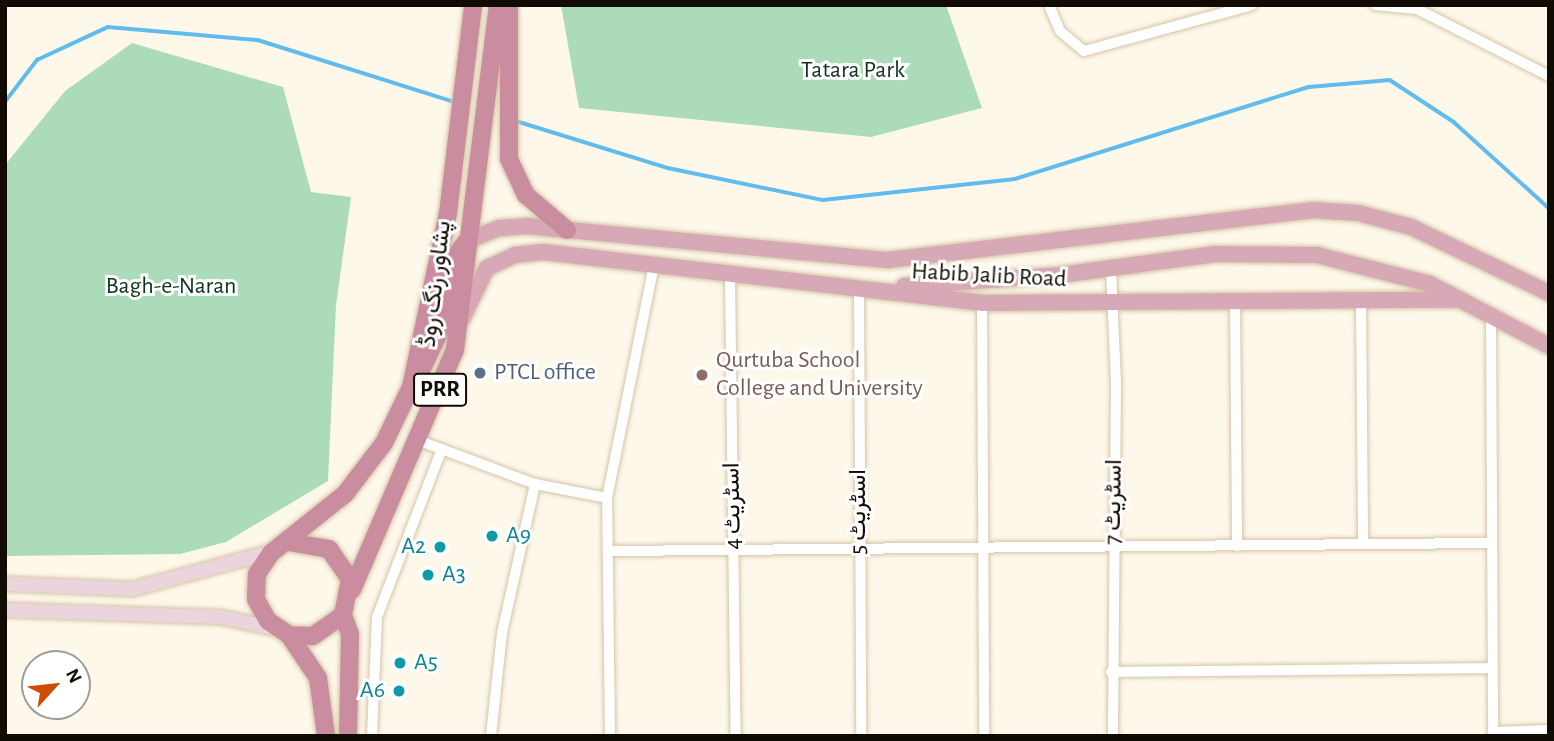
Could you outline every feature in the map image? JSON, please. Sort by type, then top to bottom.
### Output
[{"type":"highway","name":"پشاور رنگ روڈ","points":[[281,546],[367,467],[411,387],[454,172],[473,5]]},
{"type":"highway","name":"پشاور رنگ روڈ","points":[[351,592],[420,440],[458,327],[487,59],[498,5]]},
{"type":"highway","points":[[509,5],[508,149],[516,178],[541,211],[567,230]]},
{"type":"highway","points":[[411,387],[440,335],[451,262],[467,242]]},
{"type":"highway","points":[[283,632],[313,636],[343,615],[351,592],[346,567],[329,549],[281,546],[255,587],[260,611],[283,632],[318,678],[326,736]]},
{"type":"highway","points":[[343,615],[350,634],[348,736]]},
{"type":"main road","points":[[467,242],[500,228],[567,230],[728,249],[907,257],[1312,210],[1358,213],[1411,227],[1549,293]]},
{"type":"main road","name":"Habib Jalib Road","points":[[458,327],[481,274],[515,255],[569,253],[730,275],[982,303],[1460,300],[1549,346]]},
{"type":"main road","points":[[859,289],[1111,268],[1216,254],[1317,255],[1411,278],[1460,300]]},
{"type":"main road","points":[[907,257],[913,286]]},
{"type":"main road","points":[[5,584],[134,589],[281,546]]},
{"type":"main road","points":[[5,610],[220,617],[283,632]]},
{"type":"street","points":[[1049,5],[1060,32],[1084,51],[1252,5]]},
{"type":"street","points":[[1376,5],[1416,7],[1549,76]]},
{"type":"street","points":[[610,736],[607,498],[654,264]]},
{"type":"street","name":"اسٹریٹ 7","points":[[1111,268],[1113,736]]},
{"type":"street","name":"اسٹریٹ 4","points":[[730,275],[736,736]]},
{"type":"street","name":"اسٹریٹ 5","points":[[859,289],[860,736]]},
{"type":"street","points":[[1361,301],[1363,544]]},
{"type":"street","points":[[982,303],[984,736]]},
{"type":"street","points":[[1235,303],[1237,546]]},
{"type":"street","points":[[1491,317],[1488,542],[1493,734],[1549,730]]},
{"type":"street","points":[[420,440],[441,452],[534,484],[607,498]]},
{"type":"street","points":[[372,736],[377,617],[441,452]]},
{"type":"street","points":[[491,736],[502,633],[534,484]]},
{"type":"street","points":[[609,551],[734,552],[1488,542]]},
{"type":"street","points":[[1111,672],[1493,668]]},
{"type":"green space","name":"Tatara Park","points":[[561,5],[946,5],[982,108],[871,137],[579,108]]},
{"type":"green space","name":"Bagh-e-Naran","points":[[132,43],[283,87],[311,192],[351,197],[336,305],[328,481],[226,542],[180,554],[5,556],[5,165],[65,91]]},
{"type":"waterway","points":[[5,102],[37,60],[108,27],[258,40],[455,102]]},
{"type":"waterway","points":[[516,121],[668,168],[823,200],[1015,179],[1309,87],[1390,80],[1454,122],[1549,208]]},
{"type":"place","name":"PTCL office","points":[[480,373]]},
{"type":"place","name":"Qurtuba School College and University","points":[[702,375]]},
{"type":"place","name":"A9","points":[[492,536]]},
{"type":"place","name":"A2","points":[[440,547]]},
{"type":"place","name":"A3","points":[[428,575]]},
{"type":"place","name":"A5","points":[[400,663]]},
{"type":"place","name":"A6","points":[[399,691]]}]
